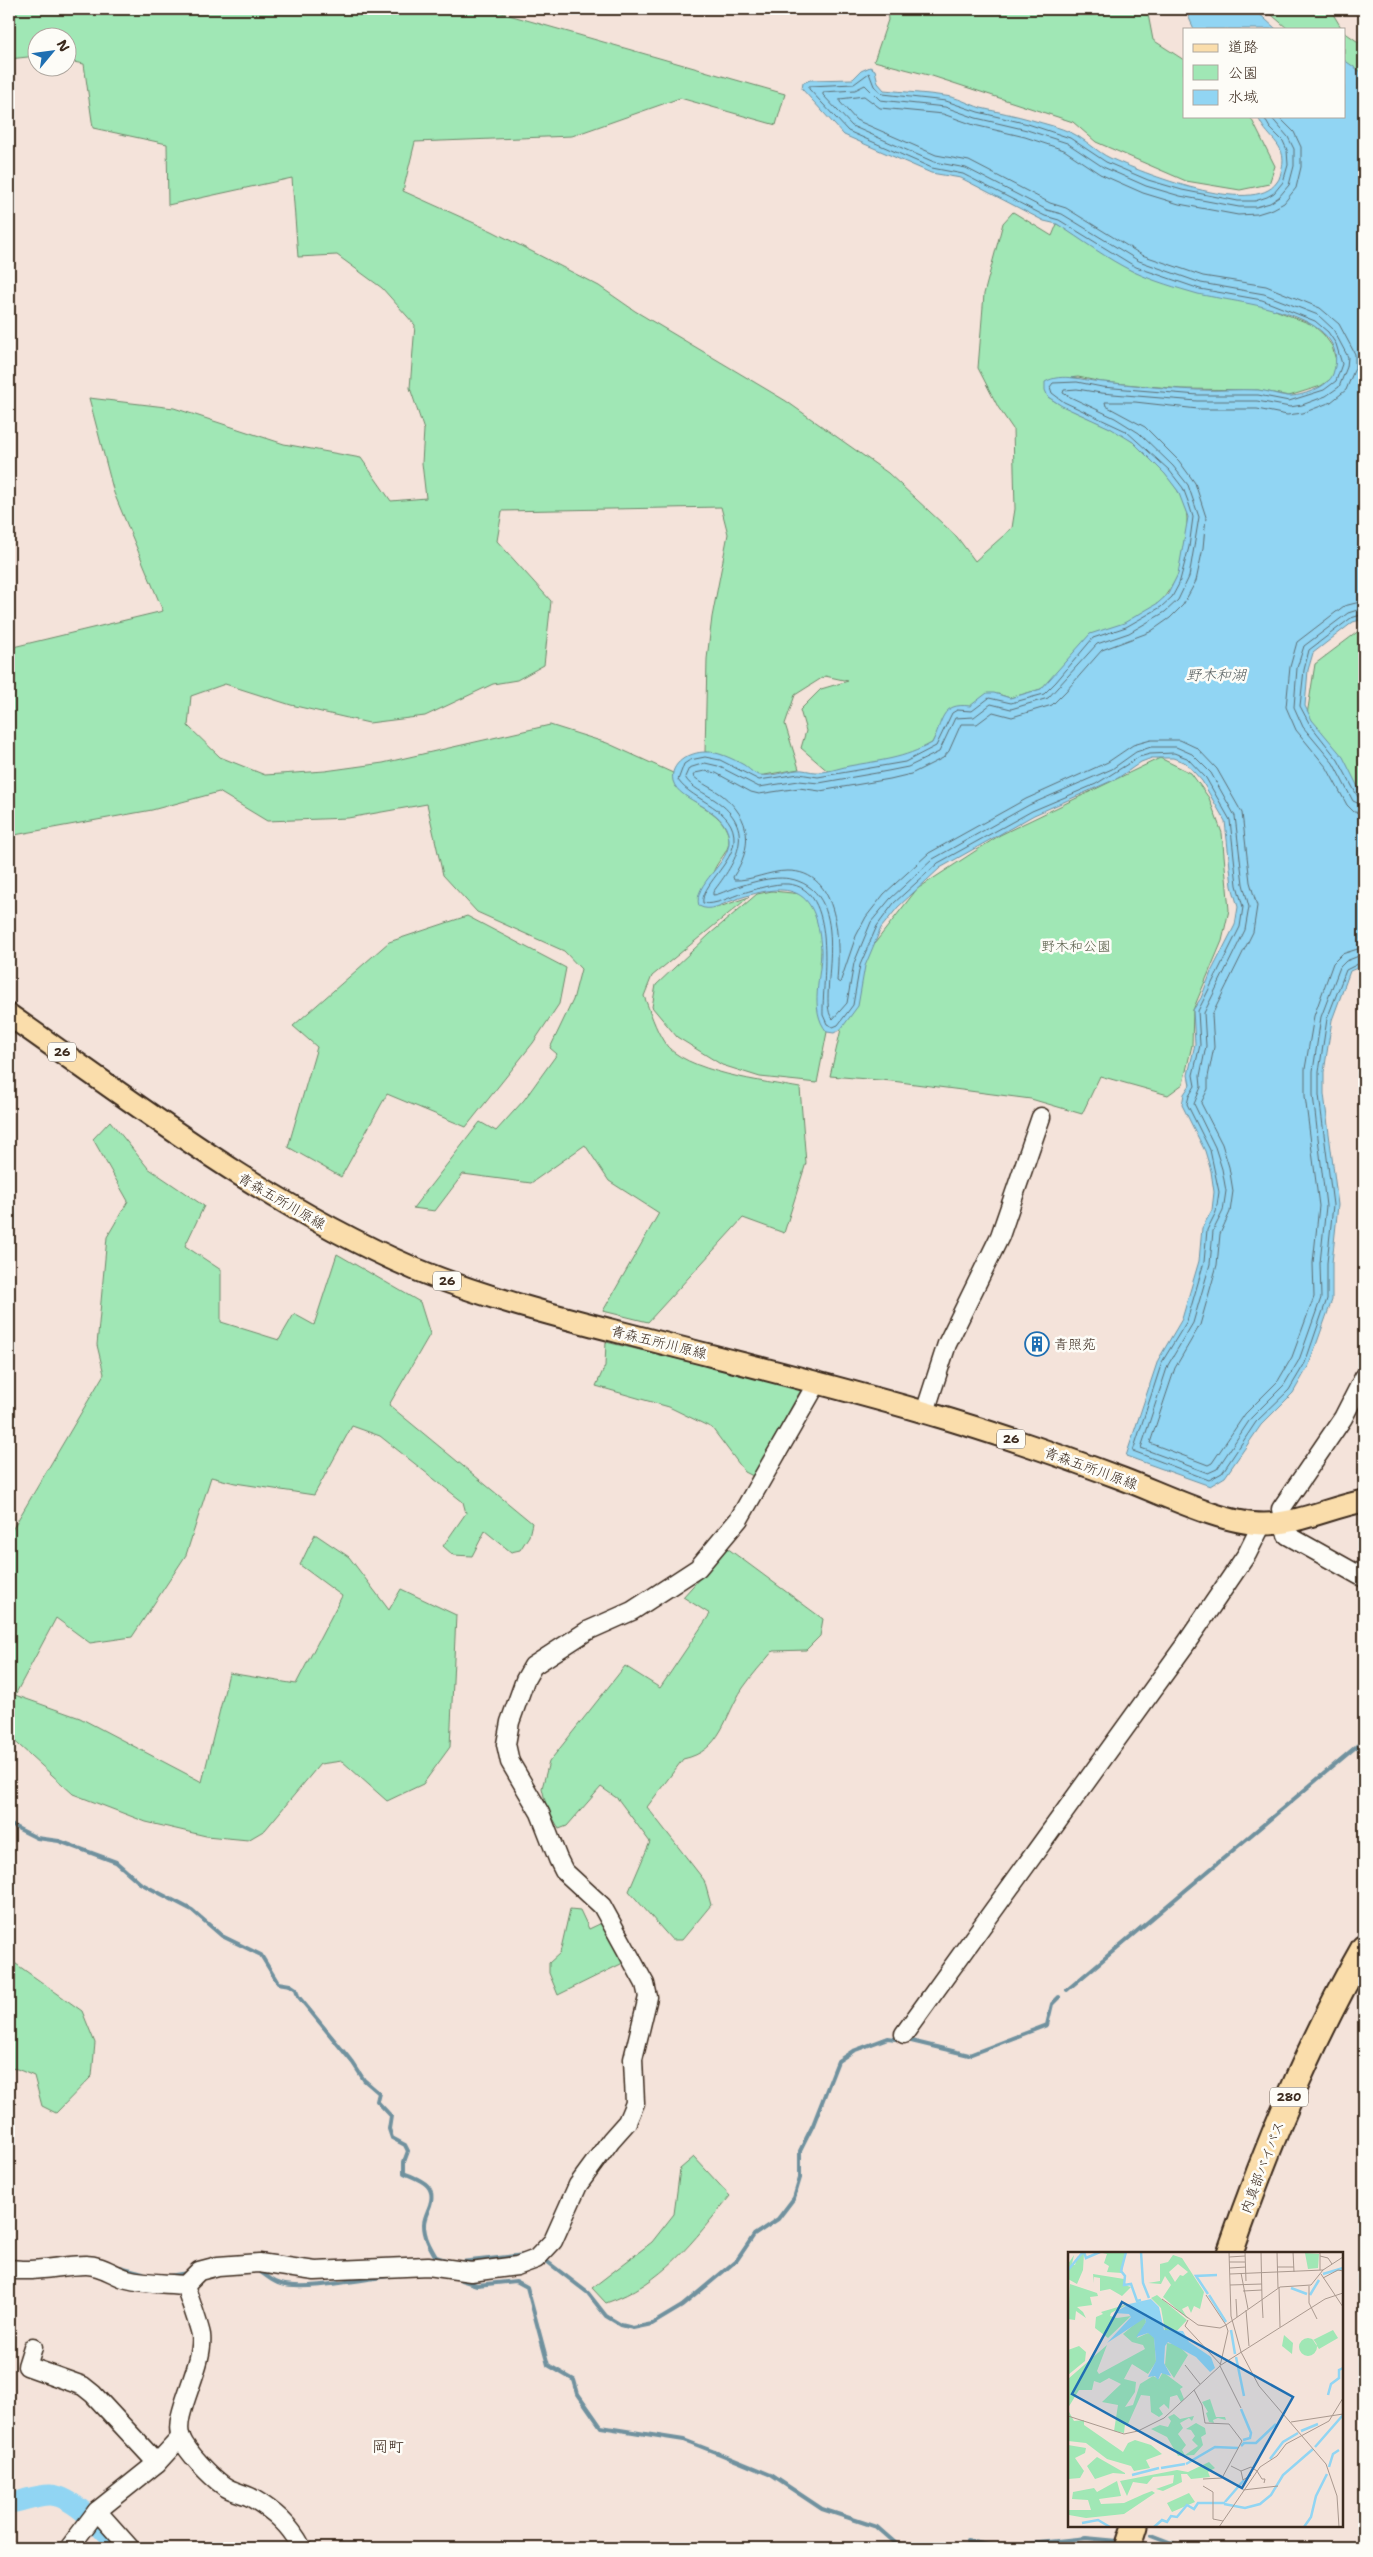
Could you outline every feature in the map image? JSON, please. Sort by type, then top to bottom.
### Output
[{"type":"highway","name":"内真部バイパス","points":[[1230,2252],[1286,2104],[1323,2025],[1364,1948]]},
{"type":"highway","points":[[1128,2548],[1136,2527]]},
{"type":"main road","name":"青森五所川原線","points":[[9,1014],[226,1168],[310,1218],[379,1252],[467,1288],[548,1313],[925,1412],[1034,1447],[1200,1509],[1243,1522],[1272,1523],[1364,1501]]},
{"type":"street","points":[[925,1412],[946,1344],[1000,1236],[1041,1116]]},
{"type":"street","points":[[904,2034],[1184,1645],[1247,1554],[1272,1523],[1343,1418],[1364,1377]]},
{"type":"street","points":[[9,2269],[24,2271],[88,2265],[107,2269],[125,2278],[155,2284],[185,2285],[200,2272],[218,2266],[259,2263],[315,2271],[428,2266],[471,2272],[517,2266],[536,2259],[553,2242],[578,2185],[611,2140],[628,2122],[635,2103],[633,2059],[648,1997],[645,1984],[602,1906],[564,1871],[540,1813],[510,1762],[506,1744],[510,1722],[525,1680],[533,1666],[587,1631],[632,1611],[698,1568],[739,1519],[818,1383]]},
{"type":"street","points":[[1272,1523],[1287,1534],[1364,1578]]},
{"type":"street","points":[[185,2285],[201,2335],[198,2365],[179,2419],[181,2437],[199,2462],[225,2487],[251,2498],[280,2517],[293,2532],[302,2548]]},
{"type":"street","points":[[33,2347],[27,2366],[83,2386],[158,2463]]},
{"type":"street","points":[[68,2548],[92,2517],[158,2463],[181,2437]]},
{"type":"street","points":[[92,2517],[130,2548]]},
{"type":"green space","points":[[9,9],[488,9],[785,94],[776,125],[680,98],[572,136],[415,142],[403,191],[492,231],[599,286],[635,311],[786,401],[888,473],[957,537],[975,561],[1012,528],[1015,509],[1013,429],[998,407],[978,368],[984,294],[1003,223],[1013,212],[1052,236],[1057,224],[1134,272],[1260,304],[1313,325],[1332,346],[1337,364],[1332,378],[1321,386],[1289,396],[1258,390],[1182,389],[1102,382],[1078,377],[1069,378],[1048,397],[1132,441],[1164,471],[1173,483],[1185,507],[1187,518],[1186,538],[1177,576],[1159,608],[1069,660],[1041,689],[1010,698],[998,694],[935,737],[932,743],[896,762],[830,773],[801,748],[806,731],[800,710],[821,689],[848,681],[825,676],[795,695],[785,724],[799,769],[759,776],[721,755],[705,752],[707,659],[712,617],[728,534],[721,507],[502,511],[497,541],[551,601],[544,665],[517,680],[493,684],[425,716],[369,723],[291,705],[225,684],[191,696],[188,726],[220,757],[265,775],[325,771],[383,763],[550,725],[607,743],[673,773],[675,782],[687,796],[720,819],[725,827],[729,841],[726,852],[713,873],[716,908],[749,897],[652,976],[644,996],[664,1042],[674,1052],[689,1061],[747,1079],[800,1088],[806,1163],[784,1233],[743,1218],[648,1322],[603,1311],[659,1213],[609,1181],[585,1145],[531,1183],[463,1174],[435,1211],[413,1208],[480,1122],[496,1131],[524,1100],[557,1054],[550,1048],[573,1000],[581,969],[564,951],[477,912],[443,875],[427,804],[348,818],[267,821],[219,792],[152,810],[9,836],[9,648],[163,611],[114,493],[89,398],[174,408],[284,444],[361,458],[391,501],[426,498],[422,463],[424,430],[410,388],[415,325],[382,288],[337,255],[298,257],[292,178],[168,205],[167,144],[93,128],[84,64],[78,63],[78,28],[28,28],[28,57],[9,59]]},
{"type":"green space","points":[[887,9],[1147,9],[1153,40],[1183,59],[1183,118],[1251,118],[1275,166],[1269,184],[1240,190],[1186,181],[1096,142],[1073,122],[932,76],[874,61],[888,20]]},
{"type":"green space","points":[[1265,9],[1330,9],[1341,28],[1287,28]]},
{"type":"green space","points":[[1346,33],[1364,46],[1364,76],[1346,66]]},
{"type":"green space","points":[[1364,627],[1364,805],[1307,715],[1315,664]]},
{"type":"green space","name":"野木和公園","points":[[1160,758],[1191,773],[1209,798],[1222,833],[1229,910],[1222,941],[1193,1010],[1192,1045],[1183,1084],[1168,1095],[1100,1076],[1082,1114],[1031,1099],[892,1081],[830,1076],[841,1029],[871,948],[917,889],[1000,835]]},
{"type":"green space","points":[[772,891],[802,894],[826,905],[820,964],[827,1032],[817,1083],[760,1077],[722,1065],[677,1037],[652,1007],[656,985],[710,934],[757,894]]},
{"type":"green space","points":[[467,916],[566,968],[559,1004],[533,1043],[466,1127],[387,1094],[341,1177],[288,1147],[317,1047],[293,1026],[389,942]]},
{"type":"green space","points":[[110,1121],[148,1168],[204,1206],[185,1246],[221,1270],[221,1322],[279,1340],[294,1314],[314,1325],[337,1254],[420,1302],[430,1334],[389,1405],[532,1523],[529,1536],[520,1550],[511,1552],[485,1531],[472,1556],[453,1555],[443,1546],[466,1513],[463,1502],[380,1436],[352,1426],[314,1495],[235,1483],[211,1477],[186,1555],[132,1637],[90,1643],[56,1618],[15,1695],[80,1718],[202,1782],[229,1673],[296,1684],[342,1596],[300,1565],[315,1534],[349,1557],[389,1610],[401,1589],[456,1615],[450,1747],[423,1784],[387,1801],[342,1761],[320,1764],[265,1830],[248,1840],[206,1836],[146,1822],[73,1794],[9,1736],[9,1535],[104,1374],[97,1345],[107,1237],[128,1201],[93,1139]]},
{"type":"green space","points":[[606,1342],[802,1388],[753,1476],[745,1472],[712,1428],[669,1407],[596,1386],[605,1366]]},
{"type":"green space","points":[[727,1548],[823,1619],[820,1636],[806,1650],[773,1651],[743,1688],[714,1740],[696,1755],[683,1759],[647,1807],[704,1880],[711,1905],[682,1940],[672,1940],[629,1891],[650,1842],[618,1799],[601,1787],[567,1826],[559,1829],[546,1805],[542,1788],[549,1762],[625,1666],[660,1688],[710,1614],[683,1597]]},
{"type":"green space","points":[[570,1909],[580,1910],[589,1929],[606,1921],[627,1961],[558,1995],[549,1973],[549,1963],[560,1953]]},
{"type":"green space","points":[[9,1959],[82,2011],[95,2043],[92,2076],[56,2113],[42,2106],[34,2076],[9,2068]]},
{"type":"green space","points":[[694,2157],[730,2196],[690,2244],[661,2272],[626,2295],[606,2303],[592,2288],[652,2242],[674,2214],[680,2169]]},
{"type":"water","points":[[1185,9],[1254,9],[1275,28],[1194,28]]},
{"type":"water","name":"野木和湖","points":[[1346,61],[1364,74],[1364,619],[1353,622],[1313,653],[1308,670],[1305,706],[1312,720],[1343,757],[1364,799],[1364,965],[1350,971],[1332,1020],[1324,1072],[1324,1094],[1338,1205],[1332,1263],[1332,1300],[1309,1365],[1293,1393],[1261,1425],[1225,1477],[1210,1486],[1126,1456],[1158,1360],[1182,1319],[1199,1261],[1202,1228],[1212,1210],[1214,1192],[1211,1171],[1205,1151],[1182,1105],[1184,1094],[1190,1085],[1188,1075],[1195,1044],[1193,1010],[1201,998],[1211,972],[1235,925],[1238,907],[1232,886],[1225,821],[1202,781],[1186,763],[1173,758],[1152,758],[1141,762],[1118,778],[1034,815],[940,868],[898,907],[881,928],[865,966],[858,1006],[841,1029],[834,1033],[827,1032],[821,1023],[818,1013],[817,992],[821,950],[813,911],[806,900],[796,893],[783,890],[751,895],[715,907],[703,908],[699,906],[698,898],[701,889],[724,857],[729,839],[726,828],[720,819],[684,795],[673,781],[673,775],[677,764],[687,756],[699,753],[710,752],[725,756],[744,765],[758,775],[774,775],[799,770],[824,772],[892,758],[911,752],[932,743],[948,710],[953,707],[970,706],[987,693],[1010,698],[1041,689],[1090,634],[1124,623],[1158,603],[1168,594],[1178,574],[1188,517],[1178,491],[1165,474],[1133,442],[1110,428],[1062,406],[1048,397],[1045,390],[1045,382],[1066,377],[1174,389],[1258,390],[1293,396],[1320,387],[1333,374],[1335,353],[1326,336],[1310,323],[1263,307],[1198,294],[1141,275],[1114,261],[1057,224],[1044,221],[961,178],[931,173],[844,135],[802,89],[803,83],[810,80],[853,79],[861,71],[870,67],[875,70],[878,83],[884,90],[950,97],[981,108],[1052,126],[1077,136],[1110,158],[1146,173],[1196,189],[1222,194],[1245,195],[1264,192],[1278,181],[1282,168],[1282,152],[1259,118],[1346,118]]},
{"type":"waterway","points":[[1067,1990],[1364,1740]]},
{"type":"waterway","points":[[9,1824],[37,1838],[59,1841],[116,1862],[140,1883],[192,1910],[222,1936],[261,1955],[278,1983],[290,1985],[296,1989],[298,1996],[353,2063],[364,2080],[379,2093],[377,2101],[391,2116],[389,2129],[392,2138],[405,2145],[408,2151],[404,2162],[404,2173],[421,2181],[429,2187],[431,2192],[432,2198],[424,2224],[428,2242],[436,2257],[449,2261]]},
{"type":"waterway","points":[[907,2040],[969,2055],[1047,2025],[1052,2004],[1059,1997]]},
{"type":"waterway","points":[[545,2260],[588,2293],[606,2316],[621,2325],[633,2328],[652,2324],[682,2306],[737,2260],[754,2235],[778,2219],[794,2198],[800,2178],[800,2151],[813,2125],[838,2061],[853,2051],[888,2038],[895,2039]]},
{"type":"waterway","points":[[461,2262],[524,2255]]},
{"type":"waterway","points":[[120,2267],[143,2273]]},
{"type":"waterway","points":[[257,2270],[278,2283],[291,2286],[350,2282],[390,2276]]},
{"type":"waterway","points":[[169,2276],[187,2273]]},
{"type":"waterway","points":[[461,2280],[477,2285],[516,2281],[527,2287],[548,2365],[574,2380],[578,2394],[601,2427],[684,2440],[720,2454],[771,2475],[822,2509],[877,2527],[901,2548]]},
{"type":"waterway","points":[[9,2503],[46,2495],[59,2497],[69,2501],[88,2515],[119,2546]]},
{"type":"waterway","points":[[1152,2535],[1186,2548]]},
{"type":"waterway","points":[[967,2541],[1000,2547],[1086,2538],[1118,2541]]},
{"type":"waterway","points":[[944,2548],[953,2544]]},
{"type":"place","name":"青照苑","points":[[1037,1344]]},
{"type":"district","name":"岡町","points":[[388,2446]]}]
